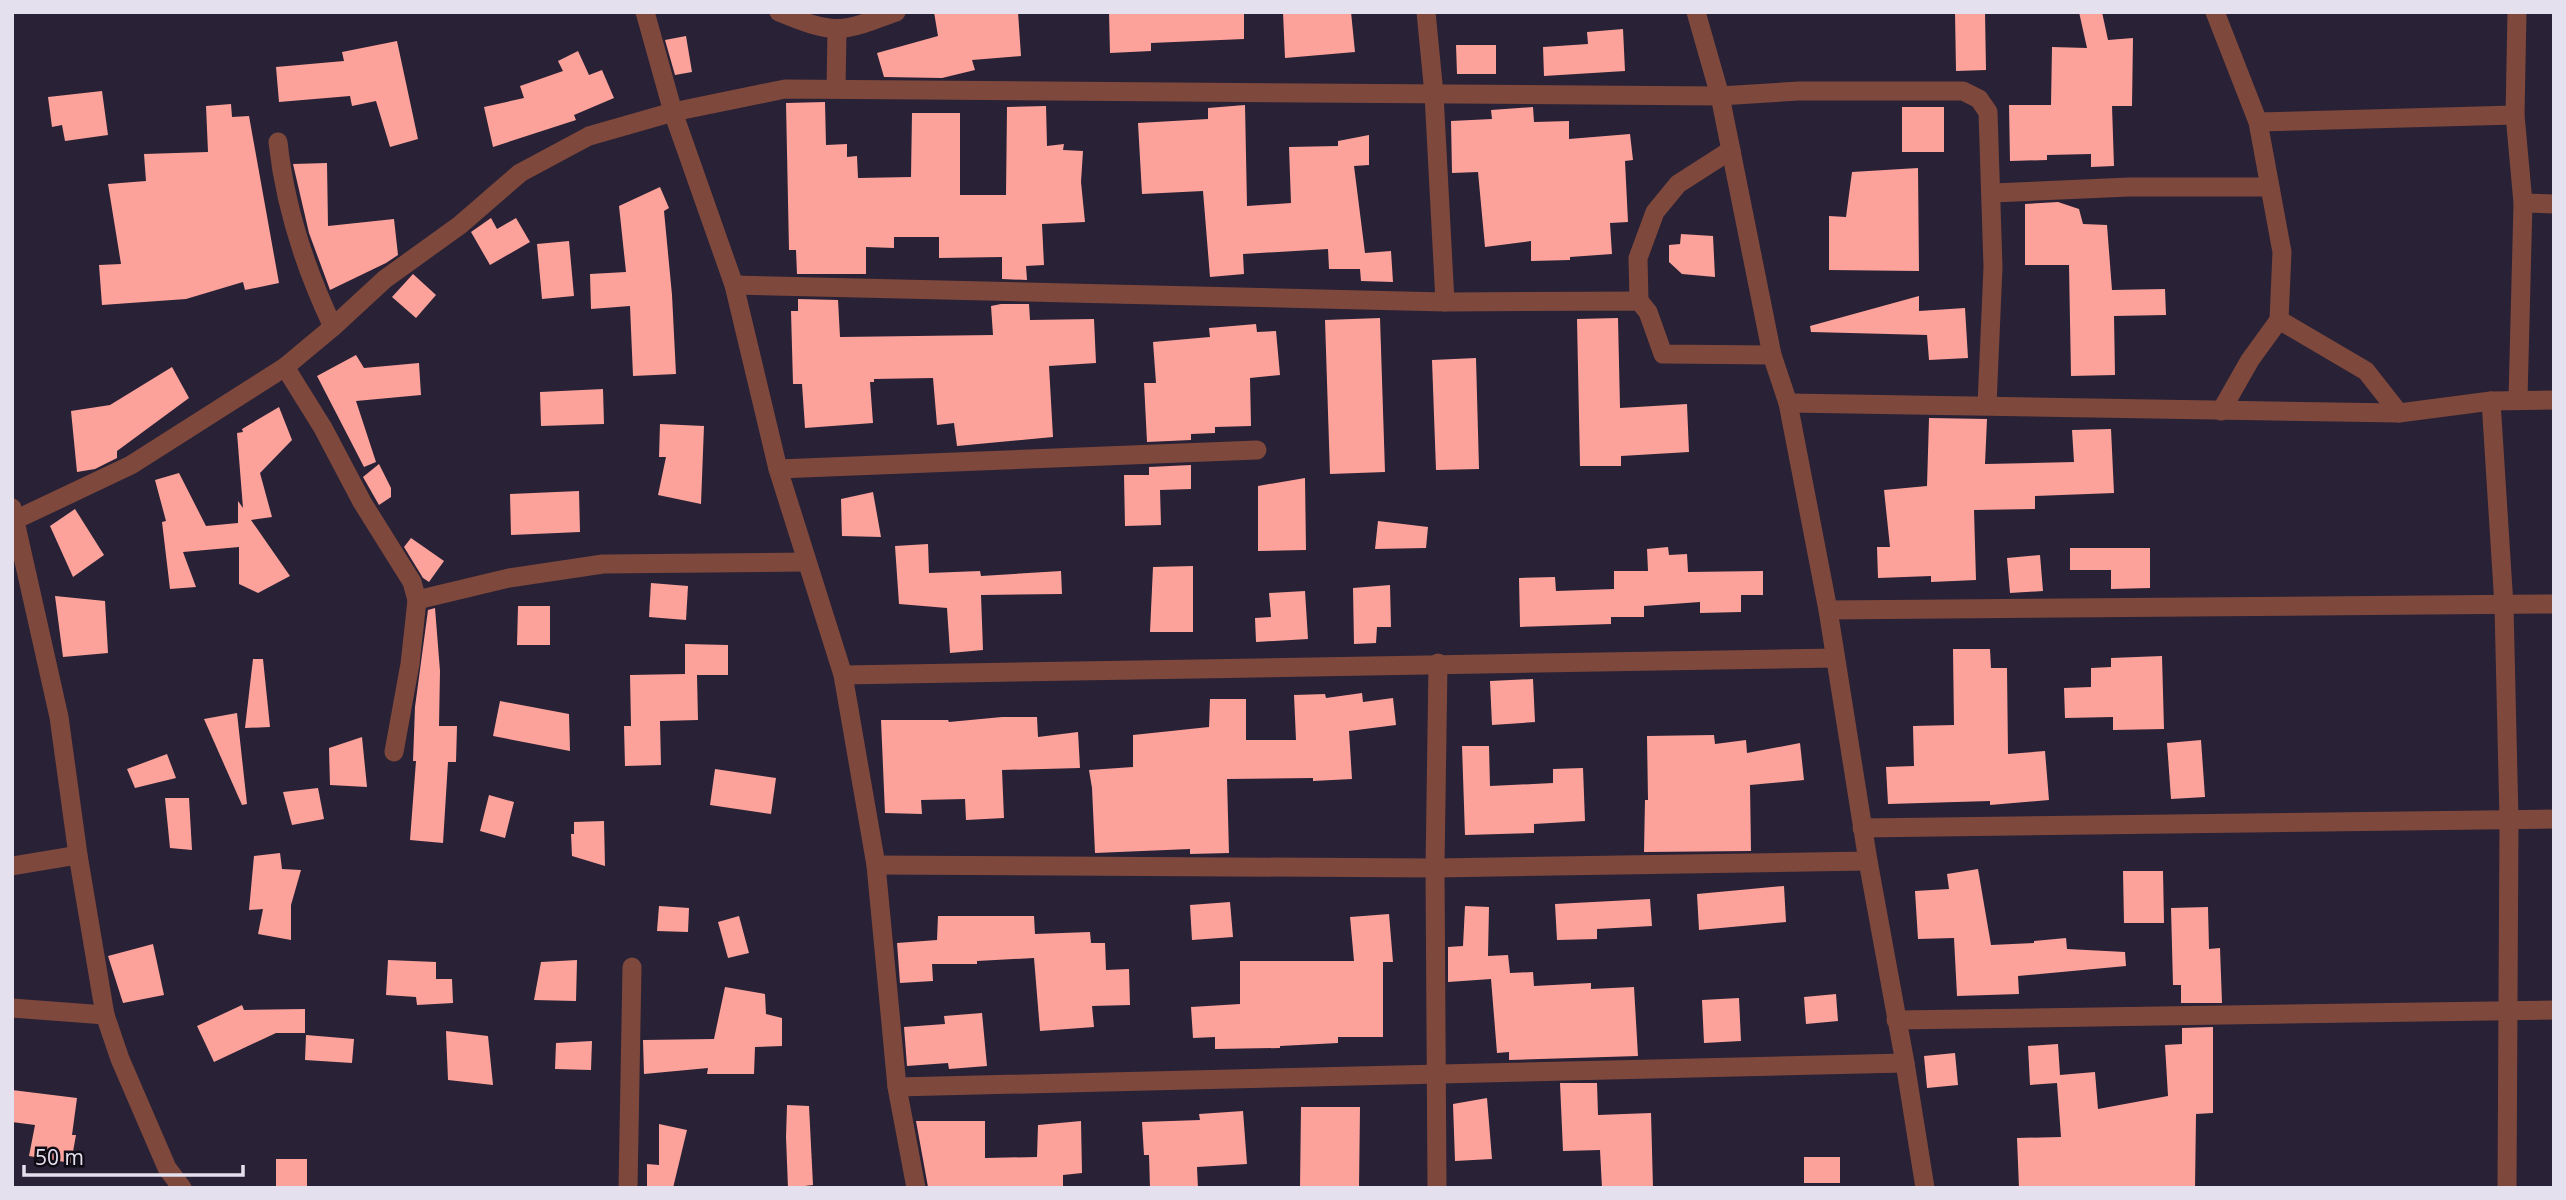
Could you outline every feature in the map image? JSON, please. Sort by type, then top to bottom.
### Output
[{"type":"street","points":[[645,12],[673,112],[734,285],[778,470],[843,675],[876,864],[897,1087],[916,1188]]},
{"type":"street","points":[[779,12],[815,27],[837,30],[855,28],[896,12]]},
{"type":"street","points":[[1426,12],[1434,94],[1445,302]]},
{"type":"street","points":[[1696,12],[1720,96],[1772,355],[1788,403],[1828,610],[1925,1188]]},
{"type":"street","points":[[2215,12],[2258,122],[2283,251],[2279,320],[2250,360],[2221,411]]},
{"type":"street","points":[[2517,12],[2515,115],[2523,203],[2518,399]]},
{"type":"street","points":[[836,89],[837,30]]},
{"type":"street","points":[[182,1188],[167,1168],[120,1059],[105,1015],[78,855],[59,717],[18,562],[14,514],[131,465],[285,367],[385,279],[460,225],[520,173],[589,136],[673,112],[785,89],[1720,96],[1799,90],[1963,91],[1979,99],[1988,112],[1993,267],[1987,405]]},
{"type":"street","points":[[2258,122],[2515,115]]},
{"type":"street","points":[[278,142],[291,215],[313,284],[333,327]]},
{"type":"street","points":[[1731,150],[1678,184],[1655,212],[1638,258],[1639,301],[1648,312],[1663,354],[1772,355]]},
{"type":"street","points":[[1992,193],[2129,187],[2270,187]]},
{"type":"street","points":[[2523,203],[2554,204]]},
{"type":"street","points":[[734,285],[1445,302],[1639,301]]},
{"type":"street","points":[[2279,320],[2366,371],[2399,412]]},
{"type":"street","points":[[285,367],[323,428],[362,502],[412,582],[417,600],[410,664],[394,752]]},
{"type":"street","points":[[1788,403],[2399,412],[2491,401],[2554,400]]},
{"type":"street","points":[[2491,401],[2504,606],[2509,821],[2507,1188]]},
{"type":"street","points":[[778,470],[1258,450]]},
{"type":"street","points":[[417,600],[509,578],[603,564],[807,562]]},
{"type":"street","points":[[1828,610],[2554,604]]},
{"type":"street","points":[[843,675],[1835,658]]},
{"type":"street","points":[[1437,1188],[1435,869],[1438,663]]},
{"type":"street","points":[[1863,828],[2554,819]]},
{"type":"street","points":[[12,866],[78,855]]},
{"type":"street","points":[[876,864],[1435,869],[1868,861]]},
{"type":"street","points":[[628,1188],[632,967]]},
{"type":"street","points":[[12,1008],[105,1015]]},
{"type":"street","points":[[1896,1020],[2554,1010]]},
{"type":"street","points":[[897,1087],[1905,1063]]},
{"type":"building","points":[[934,12],[1018,12],[1021,56],[972,60],[975,70],[942,78],[884,77],[877,53],[938,36]]},
{"type":"building","points":[[1109,12],[1244,12],[1244,39],[1151,43],[1151,51],[1110,53]]},
{"type":"building","points":[[1283,12],[1351,12],[1355,52],[1285,58]]},
{"type":"building","points":[[1955,12],[1985,12],[1986,70],[1956,71]]},
{"type":"building","points":[[2079,12],[2102,12],[2108,40],[2133,38],[2132,106],[2112,106],[2114,166],[2091,167],[2091,154],[2047,155],[2047,160],[2010,161],[2009,105],[2051,105],[2052,47],[2087,48]]},
{"type":"building","points":[[1623,29],[1625,71],[1544,76],[1543,47],[1588,44],[1587,32]]},
{"type":"building","points":[[686,36],[692,72],[675,75],[665,40]]},
{"type":"building","points":[[397,41],[418,139],[390,147],[376,101],[352,106],[350,96],[279,102],[276,67],[344,61],[342,52]]},
{"type":"building","points":[[1456,45],[1496,45],[1496,74],[1457,74]]},
{"type":"building","points":[[578,51],[589,75],[602,70],[614,98],[574,115],[576,120],[493,147],[484,107],[524,98],[520,86],[563,71],[558,61]]},
{"type":"building","points":[[102,91],[108,135],[65,141],[62,125],[52,127],[48,97]]},
{"type":"building","points":[[825,102],[826,145],[847,144],[847,157],[857,156],[858,178],[911,177],[912,113],[960,113],[960,195],[1006,195],[1007,107],[1046,106],[1047,146],[1064,144],[1063,150],[1083,151],[1081,182],[1085,222],[1042,224],[1044,265],[1026,266],[1027,280],[1002,279],[1002,257],[939,258],[939,237],[894,237],[894,248],[866,247],[866,274],[797,274],[796,250],[789,250],[786,103]]},
{"type":"building","points":[[231,104],[232,117],[249,116],[279,283],[245,290],[243,282],[186,299],[102,305],[99,265],[121,264],[108,184],[146,181],[144,154],[208,152],[206,106]]},
{"type":"building","points":[[1245,105],[1247,206],[1291,203],[1289,147],[1338,146],[1338,141],[1369,135],[1369,165],[1354,166],[1365,253],[1391,251],[1393,282],[1361,281],[1360,269],[1329,269],[1328,249],[1243,254],[1244,274],[1210,277],[1203,191],[1142,194],[1138,123],[1208,119],[1208,108]]},
{"type":"building","points":[[1533,107],[1534,122],[1569,121],[1569,139],[1630,134],[1633,160],[1625,161],[1628,222],[1610,223],[1612,254],[1570,257],[1570,260],[1531,261],[1531,241],[1485,247],[1478,172],[1452,173],[1451,121],[1492,119],[1491,110]]},
{"type":"building","points":[[1902,107],[1944,107],[1944,152],[1902,152]]},
{"type":"building","points":[[327,163],[328,226],[394,219],[398,255],[330,290],[309,233],[293,164]]},
{"type":"building","points":[[1918,168],[1919,271],[1829,270],[1829,216],[1846,217],[1852,172]]},
{"type":"building","points":[[660,187],[669,208],[664,211],[676,374],[633,376],[630,306],[591,309],[590,274],[626,272],[619,206]]},
{"type":"building","points":[[2058,202],[2079,209],[2083,224],[2107,225],[2112,290],[2165,289],[2166,315],[2114,316],[2115,375],[2071,376],[2069,265],[2025,265],[2025,204]]},
{"type":"building","points":[[491,218],[497,229],[516,218],[530,242],[490,265],[471,232]]},
{"type":"building","points":[[1681,234],[1713,236],[1715,277],[1682,274],[1669,262],[1669,245],[1680,244]]},
{"type":"building","points":[[569,241],[574,296],[542,299],[537,244]]},
{"type":"building","points":[[413,274],[436,295],[416,318],[392,297]]},
{"type":"building","points":[[1919,296],[1919,311],[1965,308],[1968,358],[1929,360],[1927,335],[1811,332],[1810,326]]},
{"type":"building","points":[[798,299],[838,300],[840,337],[993,335],[991,306],[1029,304],[1030,320],[1094,319],[1096,363],[1049,366],[1053,437],[957,446],[954,423],[937,425],[933,378],[874,379],[874,382],[870,382],[873,423],[805,428],[802,384],[793,384],[791,311],[798,311]]},
{"type":"building","points":[[1380,318],[1385,472],[1330,474],[1325,320]]},
{"type":"building","points":[[1618,318],[1620,408],[1687,404],[1689,452],[1621,456],[1621,466],[1580,466],[1577,319]]},
{"type":"building","points":[[1256,324],[1257,332],[1276,331],[1280,375],[1250,378],[1251,426],[1215,427],[1215,433],[1191,434],[1191,440],[1147,442],[1144,383],[1156,383],[1153,342],[1210,337],[1209,328]]},
{"type":"building","points":[[356,355],[364,368],[419,363],[421,395],[356,401],[376,462],[364,467],[317,376]]},
{"type":"building","points":[[1476,358],[1479,469],[1436,470],[1432,360]]},
{"type":"building","points":[[172,367],[189,398],[117,451],[117,458],[95,469],[77,472],[71,411],[110,405]]},
{"type":"building","points":[[603,389],[604,424],[541,426],[540,392]]},
{"type":"building","points":[[279,407],[292,440],[260,473],[272,517],[251,520],[290,576],[258,593],[239,584],[239,547],[183,552],[196,587],[170,589],[162,522],[166,521],[155,480],[179,473],[206,526],[238,523],[238,501],[243,508],[237,433],[243,432],[242,429]]},
{"type":"building","points":[[1929,418],[1987,419],[1985,464],[2074,462],[2072,430],[2111,429],[2114,493],[2035,496],[2035,509],[1974,510],[1976,580],[1931,582],[1931,576],[1878,578],[1877,547],[1890,547],[1884,490],[1927,486]]},
{"type":"building","points":[[660,424],[704,426],[701,504],[658,495],[666,457],[659,457]]},
{"type":"building","points":[[379,464],[391,488],[391,497],[379,505],[363,477]]},
{"type":"building","points":[[1191,465],[1191,489],[1160,490],[1161,525],[1125,526],[1124,475],[1149,475],[1149,467]]},
{"type":"building","points":[[1305,478],[1306,550],[1258,551],[1258,486]]},
{"type":"building","points":[[579,491],[580,532],[511,535],[510,494]]},
{"type":"building","points":[[873,492],[881,537],[842,536],[841,499]]},
{"type":"building","points":[[75,509],[104,555],[73,577],[50,526]]},
{"type":"building","points":[[1378,521],[1428,527],[1426,548],[1375,549]]},
{"type":"building","points":[[411,538],[444,561],[429,582],[423,578],[404,547]]},
{"type":"building","points":[[928,544],[929,573],[980,571],[981,576],[1061,571],[1062,594],[981,595],[983,650],[950,653],[947,608],[899,604],[895,546]]},
{"type":"building","points":[[1668,547],[1669,555],[1687,554],[1688,572],[1763,571],[1763,595],[1741,595],[1741,612],[1700,613],[1700,602],[1644,606],[1644,617],[1611,617],[1611,624],[1520,627],[1519,578],[1555,577],[1556,591],[1614,589],[1614,571],[1648,571],[1647,549]]},
{"type":"building","points":[[2070,548],[2150,548],[2150,588],[2111,589],[2111,570],[2070,570]]},
{"type":"building","points":[[2040,555],[2043,591],[2010,593],[2007,558]]},
{"type":"building","points":[[1193,566],[1193,632],[1150,632],[1153,567]]},
{"type":"building","points":[[651,583],[688,586],[686,620],[649,617]]},
{"type":"building","points":[[1390,585],[1391,627],[1377,627],[1376,643],[1354,644],[1353,588]]},
{"type":"building","points":[[1305,591],[1308,639],[1256,642],[1255,618],[1271,617],[1269,593]]},
{"type":"building","points":[[55,596],[105,601],[108,653],[63,657]]},
{"type":"building","points":[[518,606],[550,606],[550,645],[517,645]]},
{"type":"building","points":[[435,608],[440,671],[439,726],[457,726],[456,762],[448,762],[443,843],[410,840],[416,761],[413,761],[415,707],[428,610]]},
{"type":"building","points":[[685,644],[728,645],[728,675],[697,675],[698,720],[660,721],[661,765],[625,766],[624,726],[631,726],[630,675],[685,674]]},
{"type":"building","points":[[1953,649],[1990,649],[1991,668],[2007,668],[2008,754],[2045,751],[2049,800],[1990,805],[1990,801],[1888,804],[1886,767],[1914,766],[1913,726],[1954,725]]},
{"type":"building","points":[[2162,656],[2164,729],[2113,730],[2113,717],[2065,718],[2064,688],[2091,687],[2091,668],[2111,667],[2111,658]]},
{"type":"building","points":[[253,659],[263,659],[270,727],[245,728]]},
{"type":"building","points":[[1533,679],[1535,722],[1492,725],[1490,681]]},
{"type":"building","points":[[1362,693],[1363,702],[1393,698],[1396,725],[1349,731],[1352,779],[1227,779],[1229,853],[1190,854],[1190,849],[1095,853],[1089,770],[1133,767],[1133,735],[1209,727],[1210,699],[1246,699],[1246,740],[1296,740],[1294,695],[1325,694],[1326,698]]},
{"type":"building","points":[[500,701],[569,714],[570,751],[493,736]]},
{"type":"building","points":[[237,713],[247,804],[242,805],[204,719]]},
{"type":"building","points":[[1037,717],[1038,737],[1078,732],[1080,768],[1002,770],[1004,818],[966,820],[965,799],[921,800],[922,814],[885,813],[881,720],[949,722]]},
{"type":"building","points":[[1714,735],[1715,744],[1746,740],[1747,753],[1800,743],[1804,780],[1750,785],[1751,851],[1644,852],[1645,800],[1648,800],[1647,736]]},
{"type":"building","points":[[362,737],[367,787],[330,785],[329,748]]},
{"type":"building","points":[[2201,740],[2205,797],[2171,799],[2167,743]]},
{"type":"building","points":[[1462,746],[1489,746],[1490,786],[1553,783],[1553,769],[1583,768],[1585,821],[1534,824],[1534,833],[1465,835]]},
{"type":"building","points":[[167,754],[176,778],[135,788],[127,769]]},
{"type":"building","points":[[715,769],[776,778],[771,814],[710,805]]},
{"type":"building","points":[[318,788],[324,819],[292,825],[283,792]]},
{"type":"building","points":[[489,795],[514,802],[505,838],[480,831]]},
{"type":"building","points":[[165,798],[189,798],[192,850],[170,848]]},
{"type":"building","points":[[604,821],[605,866],[572,856],[571,834],[574,834],[574,822]]},
{"type":"building","points":[[280,853],[282,869],[301,870],[291,905],[291,940],[258,934],[263,909],[249,910],[254,856]]},
{"type":"building","points":[[1978,869],[1991,945],[2066,938],[2067,949],[2125,952],[2126,966],[2018,976],[2019,994],[1957,996],[1954,938],[1918,939],[1915,891],[1949,889],[1947,874]]},
{"type":"building","points":[[2123,871],[2163,871],[2164,923],[2124,923]]},
{"type":"building","points":[[1784,886],[1786,922],[1699,930],[1697,894]]},
{"type":"building","points":[[1650,899],[1652,926],[1597,929],[1597,939],[1557,940],[1555,904]]},
{"type":"building","points":[[1230,902],[1233,937],[1192,940],[1190,905]]},
{"type":"building","points":[[659,906],[689,908],[688,932],[657,931]]},
{"type":"building","points":[[1465,906],[1489,907],[1488,956],[1508,955],[1510,973],[1533,972],[1534,986],[1591,983],[1591,989],[1634,987],[1638,1056],[1509,1060],[1509,1052],[1497,1053],[1491,979],[1448,982],[1448,947],[1463,946]]},
{"type":"building","points":[[2208,907],[2209,949],[2220,948],[2222,1003],[2181,1003],[2181,985],[2173,985],[2171,908]]},
{"type":"building","points":[[1389,914],[1393,962],[1383,962],[1383,1037],[1338,1037],[1338,1043],[1280,1048],[1215,1049],[1215,1037],[1193,1038],[1191,1007],[1240,1004],[1240,961],[1354,961],[1350,917]]},
{"type":"building","points":[[739,916],[749,953],[728,958],[718,922]]},
{"type":"building","points":[[938,916],[1034,916],[1035,934],[1090,932],[1091,943],[1105,943],[1106,970],[1129,969],[1130,1005],[1092,1006],[1094,1027],[1040,1031],[1034,958],[977,961],[977,964],[932,964],[933,981],[900,983],[897,943],[937,940]]},
{"type":"building","points":[[153,944],[164,995],[123,1003],[108,956]]},
{"type":"building","points":[[388,960],[436,962],[436,979],[452,979],[453,1003],[417,1005],[416,997],[386,995]]},
{"type":"building","points":[[577,960],[576,1001],[534,1000],[541,962]]},
{"type":"building","points":[[725,987],[765,994],[766,1014],[782,1018],[782,1046],[755,1047],[754,1074],[707,1074],[708,1068],[644,1074],[643,1040],[714,1039]]},
{"type":"building","points":[[1836,994],[1838,1021],[1806,1024],[1804,997]]},
{"type":"building","points":[[1739,998],[1741,1041],[1704,1043],[1702,1000]]},
{"type":"building","points":[[242,1005],[244,1010],[305,1009],[305,1033],[276,1033],[214,1062],[197,1026]]},
{"type":"building","points":[[982,1013],[987,1066],[949,1069],[948,1063],[907,1066],[904,1027],[945,1024],[944,1016]]},
{"type":"building","points":[[2213,1027],[2213,1113],[2196,1114],[2195,1188],[2019,1188],[2017,1138],[2061,1137],[2057,1083],[2030,1085],[2028,1046],[2058,1044],[2060,1075],[2095,1072],[2098,1109],[2168,1096],[2165,1045],[2182,1044],[2182,1028]]},
{"type":"building","points":[[446,1031],[488,1036],[493,1085],[448,1080]]},
{"type":"building","points":[[306,1035],[354,1039],[352,1063],[305,1060]]},
{"type":"building","points":[[592,1041],[591,1070],[555,1069],[556,1043]]},
{"type":"building","points":[[1955,1053],[1958,1085],[1927,1088],[1924,1056]]},
{"type":"building","points":[[1560,1083],[1597,1083],[1598,1115],[1651,1113],[1653,1188],[1602,1188],[1600,1150],[1563,1151]]},
{"type":"building","points":[[12,1090],[77,1098],[72,1135],[76,1135],[71,1163],[29,1156],[35,1125],[12,1122]]},
{"type":"building","points":[[1487,1098],[1492,1159],[1455,1161],[1453,1104]]},
{"type":"building","points":[[787,1105],[809,1106],[813,1185],[788,1188]]},
{"type":"building","points":[[1301,1107],[1360,1107],[1359,1188],[1300,1188]]},
{"type":"building","points":[[1243,1111],[1247,1164],[1197,1167],[1198,1188],[1150,1188],[1149,1155],[1144,1155],[1142,1122],[1200,1120],[1199,1114]]},
{"type":"building","points":[[916,1121],[985,1121],[985,1158],[1037,1157],[1038,1125],[1081,1121],[1082,1173],[1063,1175],[1063,1188],[928,1187]]},
{"type":"building","points":[[659,1124],[687,1130],[673,1188],[647,1188],[647,1164],[659,1165]]},
{"type":"building","points":[[1804,1157],[1840,1157],[1840,1183],[1804,1183]]},
{"type":"building","points":[[276,1159],[307,1159],[307,1188],[276,1188]]}]
